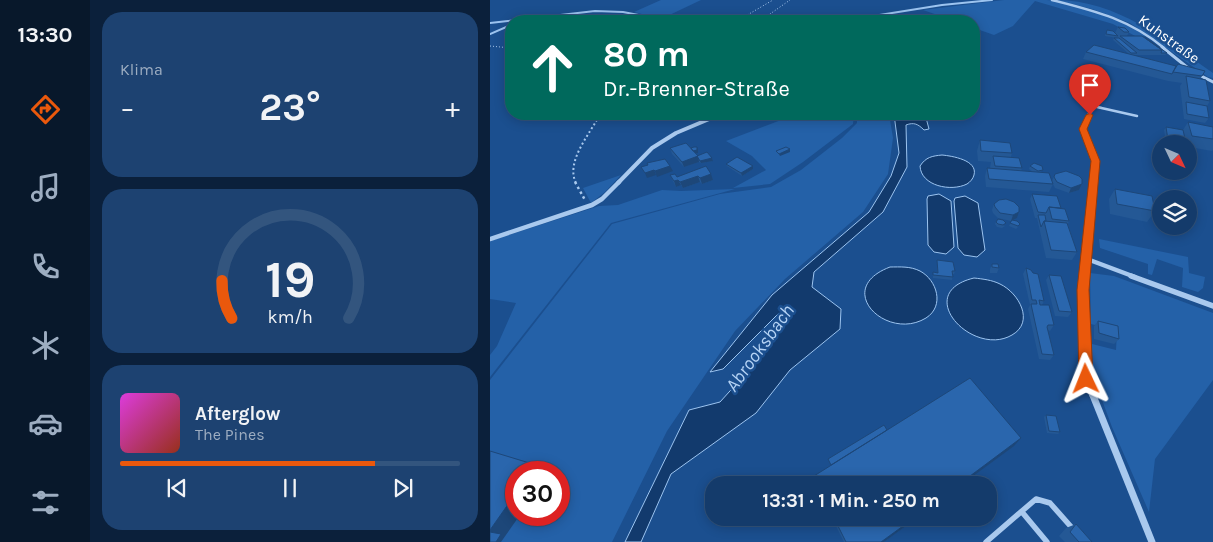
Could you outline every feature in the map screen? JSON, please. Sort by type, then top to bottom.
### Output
[{"type":"street","name":"Kuhstraße","points":[[1052,0],[1091,10],[1127,23],[1213,82]]},
{"type":"street","points":[[1090,115],[1083,129],[1096,161],[1083,290],[1086,379],[1152,542]]},
{"type":"street","points":[[490,239],[586,207],[602,198],[652,148],[676,133],[707,120]]},
{"type":"street","points":[[1087,259],[1213,306]]},
{"type":"lane","points":[[1090,115],[1094,106],[1137,116]]},
{"type":"lane","points":[[986,542],[1036,499],[1050,502],[1078,535]]},
{"type":"lane","points":[[1022,512],[1047,542]]},
{"type":"path","points":[[747,15],[773,0]]},
{"type":"path","points":[[769,15],[790,0]]},
{"type":"path","points":[[490,46],[505,47]]},
{"type":"path","points":[[586,207],[585,196],[573,178],[573,171],[580,152],[597,120]]},
{"type":"shaded area","points":[[661,0],[701,0],[669,15],[646,15],[634,12]]},
{"type":"shaded area","points":[[1004,0],[1058,1],[1113,18],[1145,36],[1137,37],[1113,24],[1035,1],[1013,26],[994,35],[980,30],[980,15],[938,15],[923,10]]},
{"type":"shaded area","points":[[1056,0],[1078,2],[1120,14],[1177,48],[1213,73],[1213,78],[1208,77],[1130,23],[1092,9]]},
{"type":"shaded area","points":[[781,120],[853,120],[853,124],[803,162],[770,184],[733,188],[766,170],[752,156],[726,141]]},
{"type":"shaded area","points":[[857,120],[890,120],[893,138],[888,174],[863,212],[785,279],[735,331],[667,431],[612,542],[490,542],[490,380],[612,224],[720,194],[771,187],[801,170],[842,138],[857,123]]},
{"type":"shaded area","points":[[895,120],[927,120],[929,129],[924,130],[914,124],[906,125],[907,167],[883,212],[814,272],[812,287],[841,309],[840,329],[790,370],[756,413],[671,474],[641,542],[625,542],[689,410],[720,402],[758,360],[783,323],[779,313],[723,369],[710,372],[772,295],[869,212],[891,176],[899,153]]},
{"type":"shaded area","points":[[942,155],[958,158],[972,166],[974,175],[967,184],[953,187],[938,186],[926,178],[920,166],[930,158]]},
{"type":"shaded area","points":[[621,175],[605,192],[591,203],[583,188]]},
{"type":"shaded area","points":[[735,189],[611,223],[490,377],[490,355],[497,346],[516,303],[490,299],[490,241],[599,206],[618,205],[662,190]]},
{"type":"shaded area","points":[[939,194],[951,201],[954,247],[946,254],[934,252],[928,245],[927,199],[928,196]]},
{"type":"shaded area","points":[[965,196],[978,203],[985,250],[977,257],[964,255],[958,248],[954,201],[955,198]]},
{"type":"shaded area","points":[[1099,239],[1188,257],[1189,273],[1205,277],[1203,288],[1198,292],[1182,287],[1183,268],[1157,259],[1152,275],[1148,274],[1148,264],[1100,248]]},
{"type":"shaded area","points":[[890,267],[916,269],[931,280],[937,293],[937,300],[932,313],[926,318],[911,324],[896,323],[882,318],[872,310],[866,299],[866,288],[873,276]]},
{"type":"shaded area","points":[[1090,273],[1114,276],[1213,313],[1213,380],[1155,459],[1149,512],[1112,427],[1092,373],[1092,344],[1116,350],[1117,331],[1091,324]]},
{"type":"shaded area","points":[[974,278],[1000,284],[1007,288],[1018,301],[1022,308],[1022,323],[1019,329],[1012,335],[997,340],[981,338],[966,331],[955,321],[948,309],[948,296],[956,286]]},
{"type":"building","points":[[1118,27],[1125,28],[1129,32],[1124,32]]},
{"type":"building","points":[[1107,30],[1113,31],[1118,36],[1106,34]]},
{"type":"building","points":[[1120,36],[1142,36],[1162,50],[1139,50]]},
{"type":"building","points":[[1114,38],[1119,38],[1137,53],[1131,53]]},
{"type":"building","points":[[1145,38],[1167,53],[1161,53],[1162,50]]},
{"type":"building","points":[[1094,45],[1176,66],[1172,74],[1086,52]]},
{"type":"building","points":[[1178,64],[1205,71],[1202,76],[1173,72]]},
{"type":"building","points":[[1186,76],[1206,80],[1210,101],[1189,97]]},
{"type":"building","points":[[1186,102],[1207,106],[1209,118],[1187,114]]},
{"type":"building","points":[[1188,122],[1213,127],[1213,139],[1192,135]]},
{"type":"building","points":[[1166,127],[1183,130],[1184,135],[1167,135]]},
{"type":"building","points":[[980,140],[1010,143],[1012,153],[981,151]]},
{"type":"building","points":[[686,143],[698,156],[682,162],[670,148]]},
{"type":"building","points":[[697,147],[697,150],[693,151],[691,148]]},
{"type":"building","points":[[786,147],[790,149],[779,154],[776,151]]},
{"type":"building","points":[[707,152],[712,158],[700,161],[697,156]]},
{"type":"building","points":[[993,156],[1019,158],[1022,168],[995,166]]},
{"type":"building","points":[[737,157],[753,166],[741,173],[726,164]]},
{"type":"building","points":[[665,159],[670,166],[645,173],[641,167],[648,165],[647,163]]},
{"type":"building","points":[[1034,163],[1042,166],[1043,170],[1038,171],[1030,166]]},
{"type":"building","points":[[706,166],[711,174],[700,178],[698,176],[680,182],[678,180],[674,181],[670,175],[675,174],[677,177]]},
{"type":"building","points":[[987,168],[1049,173],[1053,184],[989,179]]},
{"type":"building","points":[[1066,171],[1079,176],[1082,179],[1082,184],[1071,188],[1057,182],[1054,177],[1055,174]]},
{"type":"building","points":[[1115,189],[1152,196],[1152,210],[1117,204]]},
{"type":"building","points":[[1032,194],[1057,196],[1061,208],[1049,207],[1046,213],[1038,212]]},
{"type":"building","points":[[1006,199],[1014,202],[1019,207],[1019,212],[1013,215],[1000,213],[994,204],[999,200]]},
{"type":"building","points":[[1049,207],[1065,209],[1069,221],[1052,219]]},
{"type":"building","points":[[1038,215],[1045,215],[1046,221],[1044,221],[1041,227]]},
{"type":"building","points":[[998,219],[1006,223],[1003,225],[998,224],[996,222]]},
{"type":"building","points":[[1012,220],[1020,224],[1018,226],[1010,223]]},
{"type":"building","points":[[1044,221],[1067,223],[1077,252],[1051,250]]},
{"type":"building","points":[[937,260],[953,262],[955,271],[952,271],[953,277],[933,275],[933,272],[938,273]]},
{"type":"building","points":[[992,264],[998,264],[999,268],[992,267]]},
{"type":"building","points":[[1026,268],[1038,274],[1044,301],[1039,300],[1040,305],[1049,305],[1054,325],[1048,325],[1047,327],[1054,355],[1042,354],[1031,304],[1037,304],[1036,300],[1032,300]]},
{"type":"building","points":[[1049,275],[1061,276],[1072,312],[1059,311]]},
{"type":"building","points":[[1098,321],[1118,326],[1119,339],[1099,333]]},
{"type":"building","points":[[970,378],[1021,438],[970,476],[814,476]]},
{"type":"building","points":[[1046,415],[1056,416],[1060,432],[1049,431]]},
{"type":"building","points":[[884,425],[887,430],[831,465],[828,459]]},
{"type":"building","points":[[490,451],[523,461],[505,461],[505,509],[490,530]]},
{"type":"building","points":[[1076,524],[1092,542],[1079,542],[1070,532]]},
{"type":"building","points":[[838,526],[903,526],[881,542],[846,542]]},
{"type":"building","points":[[490,532],[501,534],[496,542],[490,542]]},
{"type":"waterway","points":[[880,15],[942,5],[992,0]]},
{"type":"waterway","points":[[560,15],[595,11],[623,12],[639,15]]},
{"type":"waterway","points":[[490,23],[505,21]]},
{"type":"waterway","points":[[490,34],[505,28]]},
{"type":"route","points":[[1086,379],[1083,290],[1096,161],[1083,129],[1090,115]]},
{"type":"water label","name":"Abrooksbach","points":[[760,348]]}]
